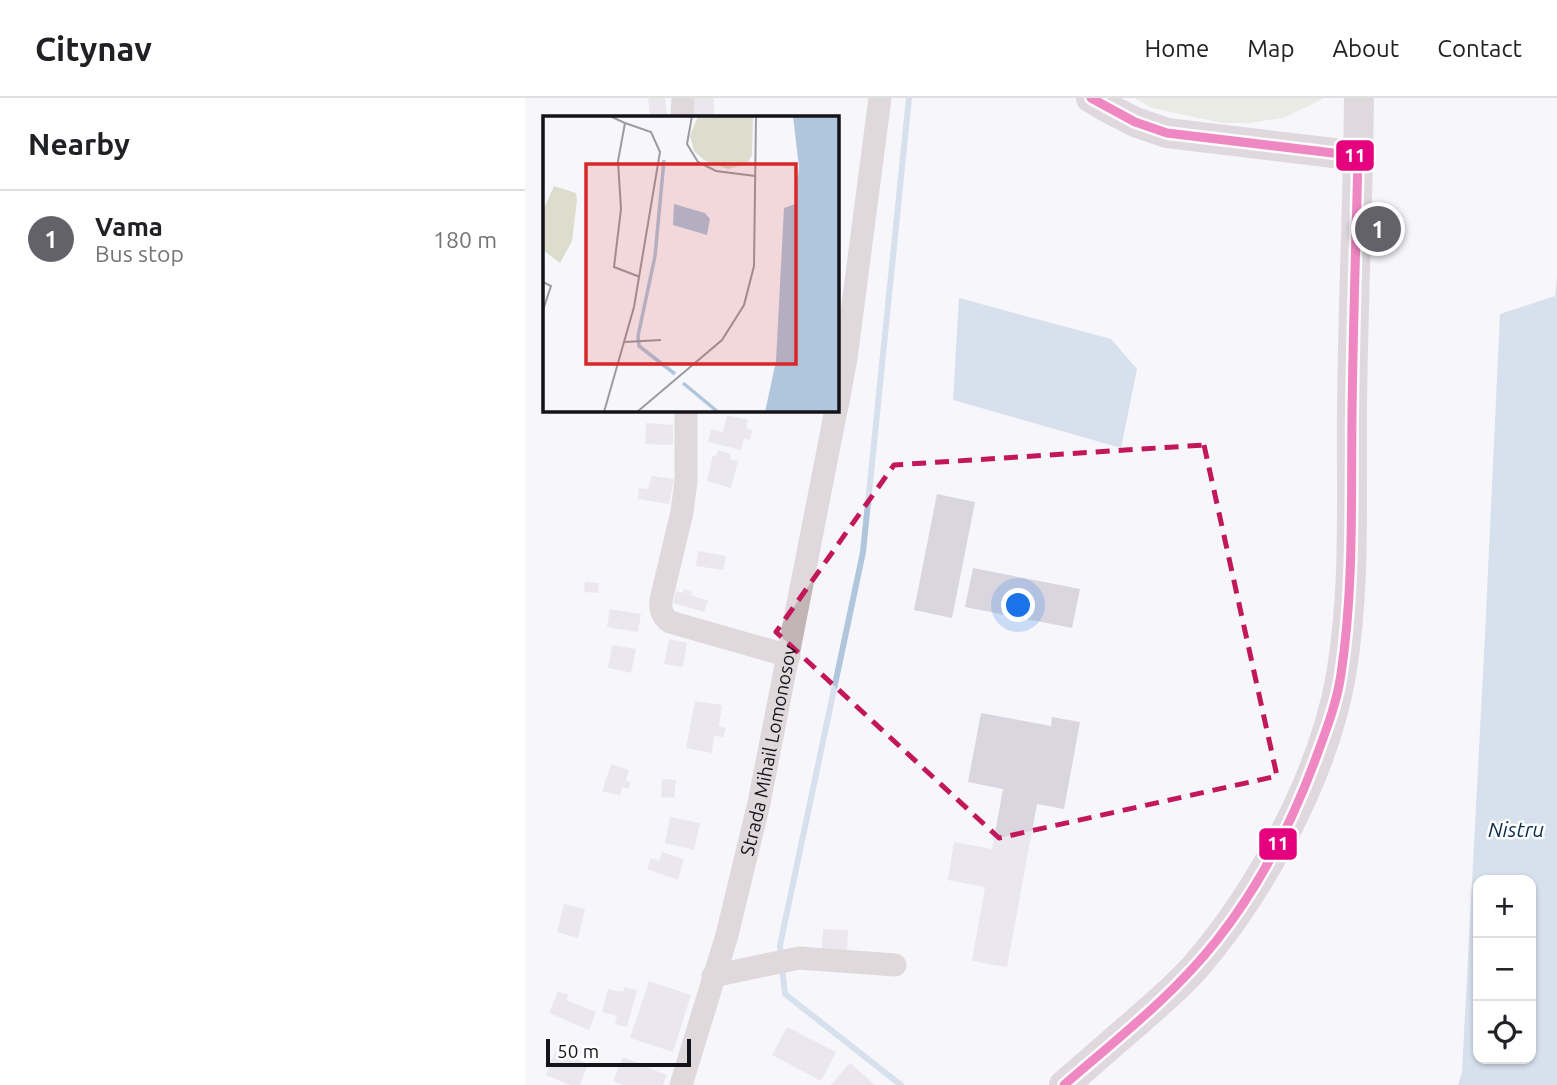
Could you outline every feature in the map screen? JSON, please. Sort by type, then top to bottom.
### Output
[{"type":"main road","points":[[1091,98],[1135,122],[1167,133],[1359,156]]},
{"type":"main road","points":[[1064,1085],[1162,999],[1196,966],[1219,938],[1270,861],[1302,796],[1327,732],[1341,675],[1350,601],[1359,98]]},
{"type":"street","points":[[682,116],[683,98]]},
{"type":"street","name":"Strada Mihail Lomonosov","points":[[838,398],[846,358],[880,98]]},
{"type":"street","points":[[686,411],[686,481],[682,512],[661,600],[662,613],[670,622],[789,656]]},
{"type":"street","name":"Strada Mihail Lomonosov","points":[[681,1085],[726,935],[759,803],[835,411]]},
{"type":"street","points":[[713,976],[800,958],[895,965]]},
{"type":"highlighted area","points":[[1204,445],[1277,776],[999,838],[776,632],[894,465]]},
{"type":"green space","points":[[1135,98],[1323,98],[1283,118],[1249,123],[1222,123],[1152,108]]},
{"type":"water","name":"Nistru","points":[[1557,277],[1557,1085],[1458,1085],[1462,1072],[1500,314],[1555,296]]},
{"type":"water","points":[[959,298],[1111,339],[1137,369],[1121,448],[953,400]]},
{"type":"building","points":[[648,98],[665,98],[667,116],[650,116]]},
{"type":"building","points":[[692,98],[714,98],[714,116],[692,116]]},
{"type":"building","points":[[727,415],[748,420],[746,428],[752,430],[750,440],[744,438],[741,450],[708,442],[711,429],[723,432]]},
{"type":"building","points":[[646,423],[673,425],[673,445],[645,444]]},
{"type":"building","points":[[718,450],[731,454],[730,459],[738,461],[731,488],[707,481],[713,455],[716,456]]},
{"type":"building","points":[[652,476],[674,479],[669,504],[638,499],[639,488],[648,489]]},
{"type":"building","points":[[937,494],[975,502],[952,618],[914,610]]},
{"type":"building","points":[[698,551],[726,556],[723,570],[696,566]]},
{"type":"building","points":[[973,568],[1080,589],[1072,628],[965,607]]},
{"type":"building","points":[[585,582],[599,583],[598,593],[584,592]]},
{"type":"building","points":[[684,589],[692,592],[691,595],[708,601],[704,612],[673,603],[676,591],[683,593]]},
{"type":"building","points":[[610,609],[641,614],[638,632],[607,627]]},
{"type":"building","points":[[669,639],[687,643],[683,667],[664,664]]},
{"type":"building","points":[[612,645],[636,649],[631,673],[608,668]]},
{"type":"building","points":[[695,701],[722,705],[719,726],[726,728],[723,738],[714,735],[712,753],[686,748]]},
{"type":"building","points":[[981,713],[1051,726],[1052,717],[1080,722],[1064,809],[1037,804],[1007,967],[972,961],[985,887],[948,880],[954,842],[992,849],[1003,789],[968,782]]},
{"type":"building","points":[[611,764],[629,770],[626,780],[631,782],[628,789],[622,787],[620,796],[602,791]]},
{"type":"building","points":[[662,779],[676,780],[674,798],[661,797]]},
{"type":"building","points":[[670,817],[700,823],[694,850],[665,843]]},
{"type":"building","points":[[662,852],[684,859],[678,880],[647,869],[651,858],[659,861]]},
{"type":"building","points":[[564,904],[585,909],[578,938],[557,932]]},
{"type":"building","points":[[823,929],[848,930],[847,950],[822,949]]},
{"type":"building","points":[[649,981],[691,995],[673,1052],[630,1038]]},
{"type":"building","points":[[625,987],[637,990],[627,1027],[615,1024],[617,1016],[602,1012],[608,989],[623,992]]},
{"type":"building","points":[[558,991],[569,995],[566,1000],[596,1012],[589,1030],[549,1013]]},
{"type":"building","points":[[787,1027],[836,1052],[821,1081],[772,1055]]},
{"type":"building","points":[[556,1050],[588,1064],[580,1085],[570,1085],[546,1075]]},
{"type":"building","points":[[623,1057],[667,1075],[663,1085],[623,1085],[613,1081]]},
{"type":"building","points":[[850,1063],[875,1085],[831,1085]]},
{"type":"waterway","points":[[781,957],[780,945],[863,552],[909,98]]},
{"type":"waterway","points":[[782,967],[785,994],[901,1085]]},
{"type":"transit line","name":"11","points":[[1064,1085],[1144,1016],[1200,960],[1233,919],[1275,851],[1308,780],[1337,695],[1345,642],[1351,544],[1358,156],[1167,133],[1135,122],[1091,98]]},
{"type":"place","name":"Vama","points":[[1378,229]]}]
